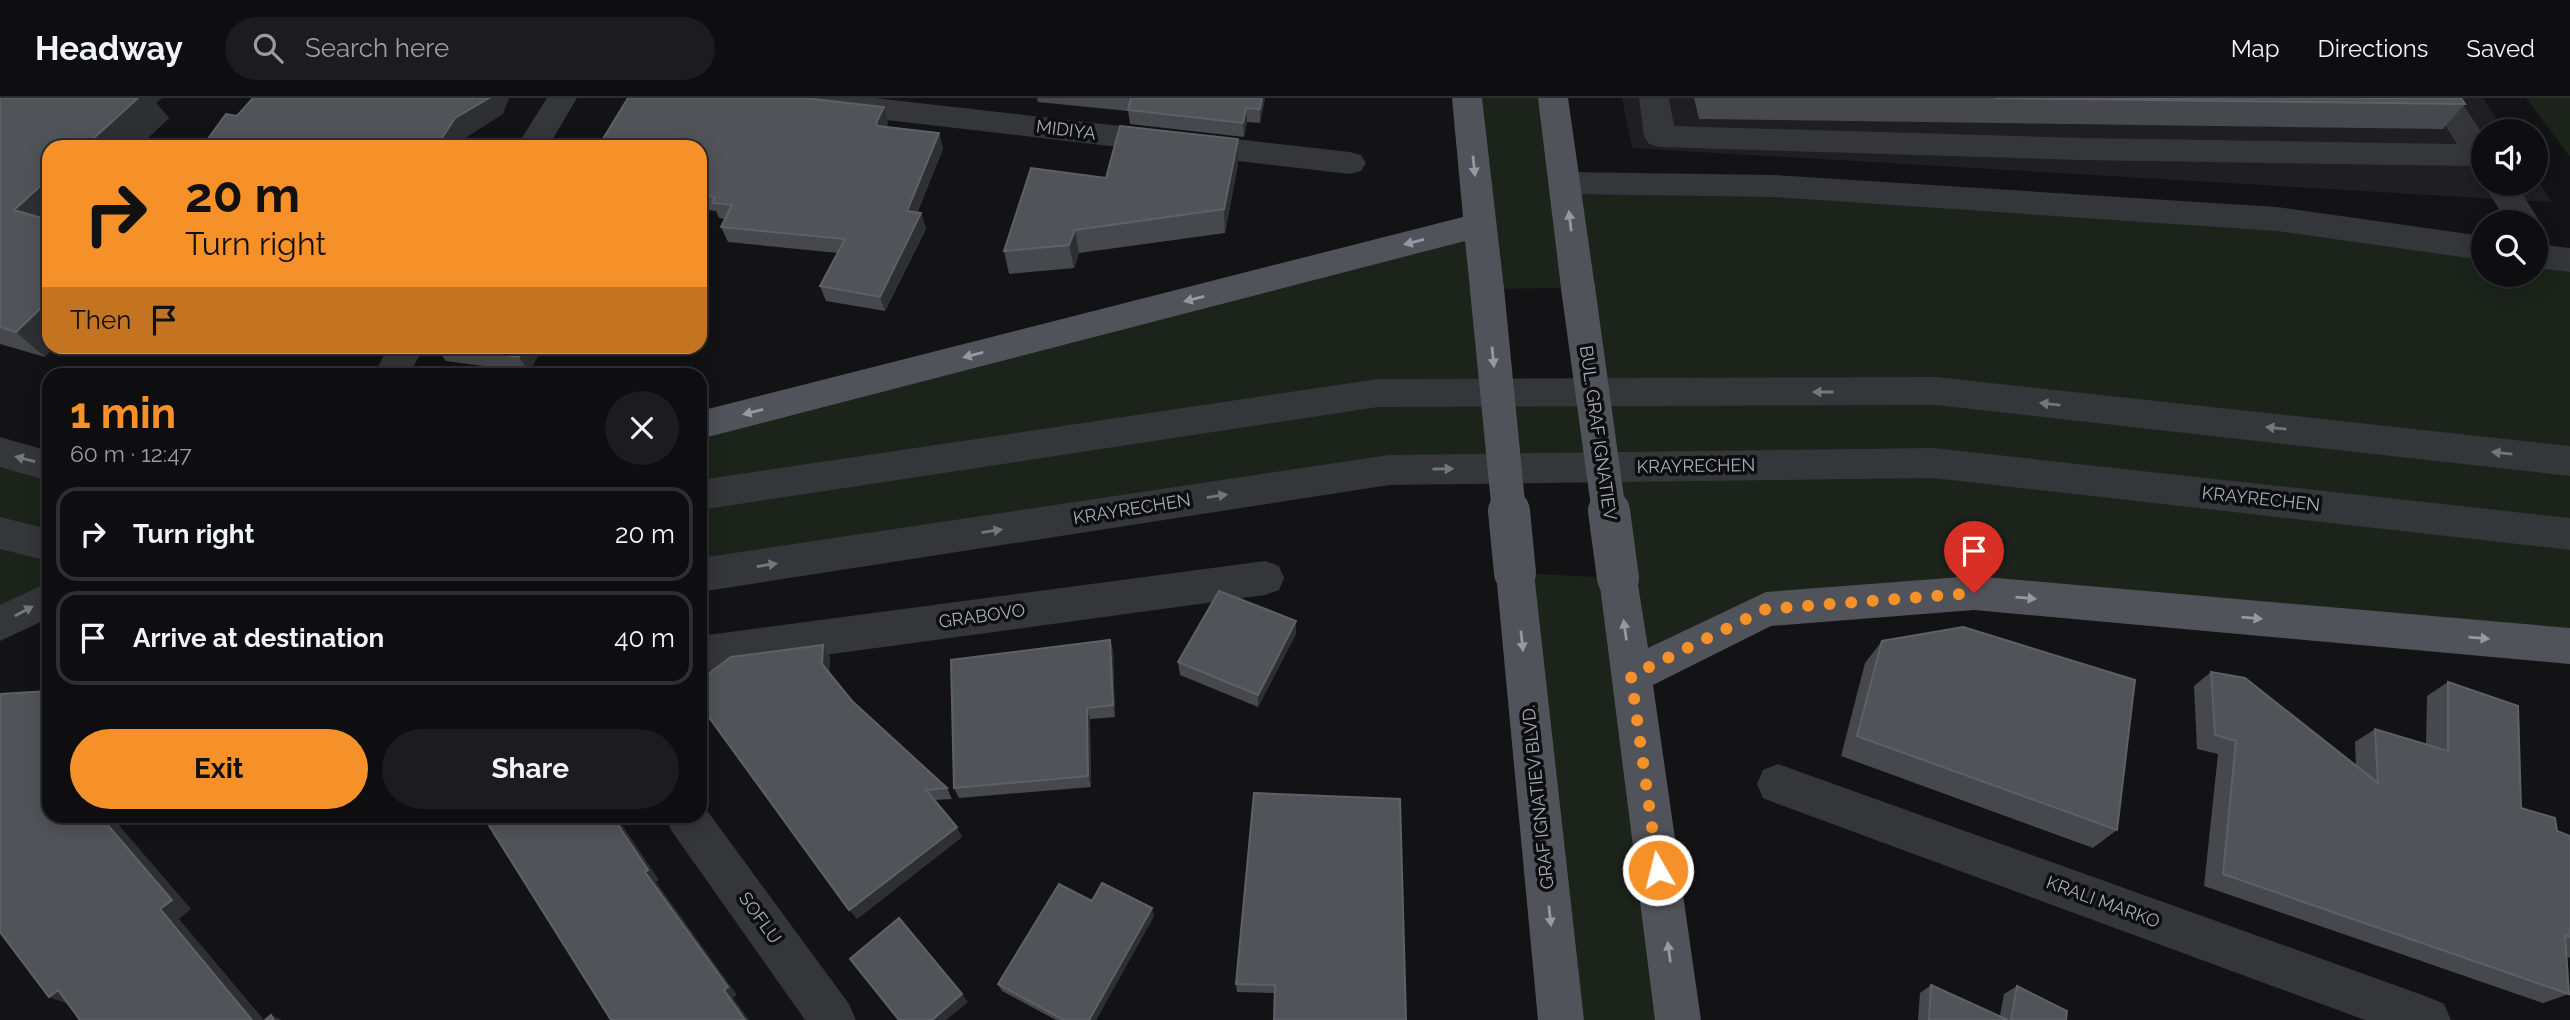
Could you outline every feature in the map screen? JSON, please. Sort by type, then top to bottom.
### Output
[{"type":"main road","points":[[707,423],[1480,225],[1467,98]]},
{"type":"main road","points":[[1553,98],[1565,183]]},
{"type":"main road","name":"BUL. GRAF IGNATIEV","points":[[1565,183],[1631,676]]},
{"type":"main road","name":"GRAF IGNATIEV BLVD.","points":[[1480,225],[1561,1020]]},
{"type":"main road","points":[[1678,1020],[1631,676],[1766,609],[1974,593],[2570,646]]},
{"type":"street","points":[[536,140],[562,98]]},
{"type":"street","name":"MIDIYA","points":[[783,98],[1350,163]]},
{"type":"street","points":[[1654,98],[1660,136],[2081,149],[2471,157]]},
{"type":"street","points":[[2443,98],[2471,140]]},
{"type":"street","points":[[1565,183],[1775,186],[2277,219],[2471,246]]},
{"type":"street","points":[[707,494],[1378,393],[1936,391],[2570,461]]},
{"type":"street","points":[[0,452],[42,464]]},
{"type":"street","name":"KRAYRECHEN","points":[[707,574],[1389,470],[1933,463],[2570,534]]},
{"type":"street","points":[[0,533],[42,543]]},
{"type":"street","name":"GRABOVO","points":[[707,653],[1265,579]]},
{"type":"street","points":[[0,624],[42,603]]},
{"type":"street","name":"KRALI MARKO","points":[[1778,784],[2428,1020]]},
{"type":"street","name":"SOFLU","points":[[691,823],[833,1020]]},
{"type":"shaded area","points":[[1467,98],[1553,98],[1565,183],[2277,219],[2471,246],[2471,287],[2548,287],[2548,258],[2570,261],[2570,646],[1974,593],[1765,609],[1631,676],[1678,1020],[1561,1020],[1515,573],[1617,578],[1602,467],[1389,470],[707,574],[707,423],[1480,226]],"holes":[[[1577,288],[1592,389],[1497,389],[1487,289]]]},
{"type":"shaded area","points":[[1622,98],[2483,98],[2497,119],[2471,119],[2471,196],[2548,196],[2552,202],[1632,148]]},
{"type":"shaded area","points":[[2526,98],[2570,98],[2570,157],[2548,128],[2548,119],[2542,119]]},
{"type":"shaded area","points":[[0,452],[42,464],[42,603],[0,624]]},
{"type":"building","points":[[0,98],[138,98],[92,140],[42,140],[42,184],[14,210],[42,218],[42,307],[16,332],[0,327]]},
{"type":"building","points":[[253,98],[489,98],[455,118],[441,140],[207,140],[226,114],[237,116]]},
{"type":"building","points":[[628,98],[803,98],[884,107],[876,123],[878,126],[939,133],[907,211],[921,213],[880,297],[820,286],[845,239],[721,227],[732,205],[712,203],[715,197],[707,196],[707,140],[602,140]]},
{"type":"building","points":[[1131,98],[1262,98],[1260,109],[1246,108],[1243,123],[1128,110]]},
{"type":"building","points":[[1994,98],[2461,98],[2465,104]]},
{"type":"building","points":[[1120,126],[1238,139],[1224,209],[1075,230],[1069,245],[1004,251],[1031,168],[1106,178]]},
{"type":"building","points":[[496,354],[521,354],[519,357]]},
{"type":"building","points":[[1219,591],[1296,621],[1258,695],[1178,662]]},
{"type":"building","points":[[1963,627],[2135,680],[2117,830],[1857,736],[1882,641]]},
{"type":"building","points":[[1110,640],[1113,705],[1087,708],[1088,776],[954,788],[951,660]]},
{"type":"building","points":[[823,645],[822,664],[852,701],[947,788],[926,790],[957,827],[849,910],[707,715],[707,675],[731,657]]},
{"type":"building","points":[[2211,672],[2245,678],[2378,783],[2375,729],[2448,751],[2448,682],[2518,706],[2521,808],[2555,818],[2557,831],[2570,836],[2570,937],[2565,935],[2569,994],[2223,874],[2236,741],[2215,735]]},
{"type":"building","points":[[42,691],[42,823],[106,823],[172,900],[160,909],[252,1020],[80,1020],[58,990],[49,997],[0,932],[0,694]]},
{"type":"building","points":[[1254,793],[1400,799],[1406,1020],[1274,1020],[1275,985],[1236,984]]},
{"type":"building","points":[[487,823],[617,823],[648,870],[645,872],[728,987],[724,990],[745,1020],[611,1020]]},
{"type":"building","points":[[1102,883],[1152,908],[1089,1020],[1064,1020],[998,984],[1059,884],[1092,901]]},
{"type":"building","points":[[899,918],[962,994],[932,1020],[899,1020],[850,959]]},
{"type":"building","points":[[1931,985],[2008,1020],[1929,1020]]},
{"type":"building","points":[[2017,986],[2067,1011],[2066,1020],[2011,1020]]},
{"type":"route","points":[[1658,870],[1631,676],[1766,609],[1974,593]]}]
